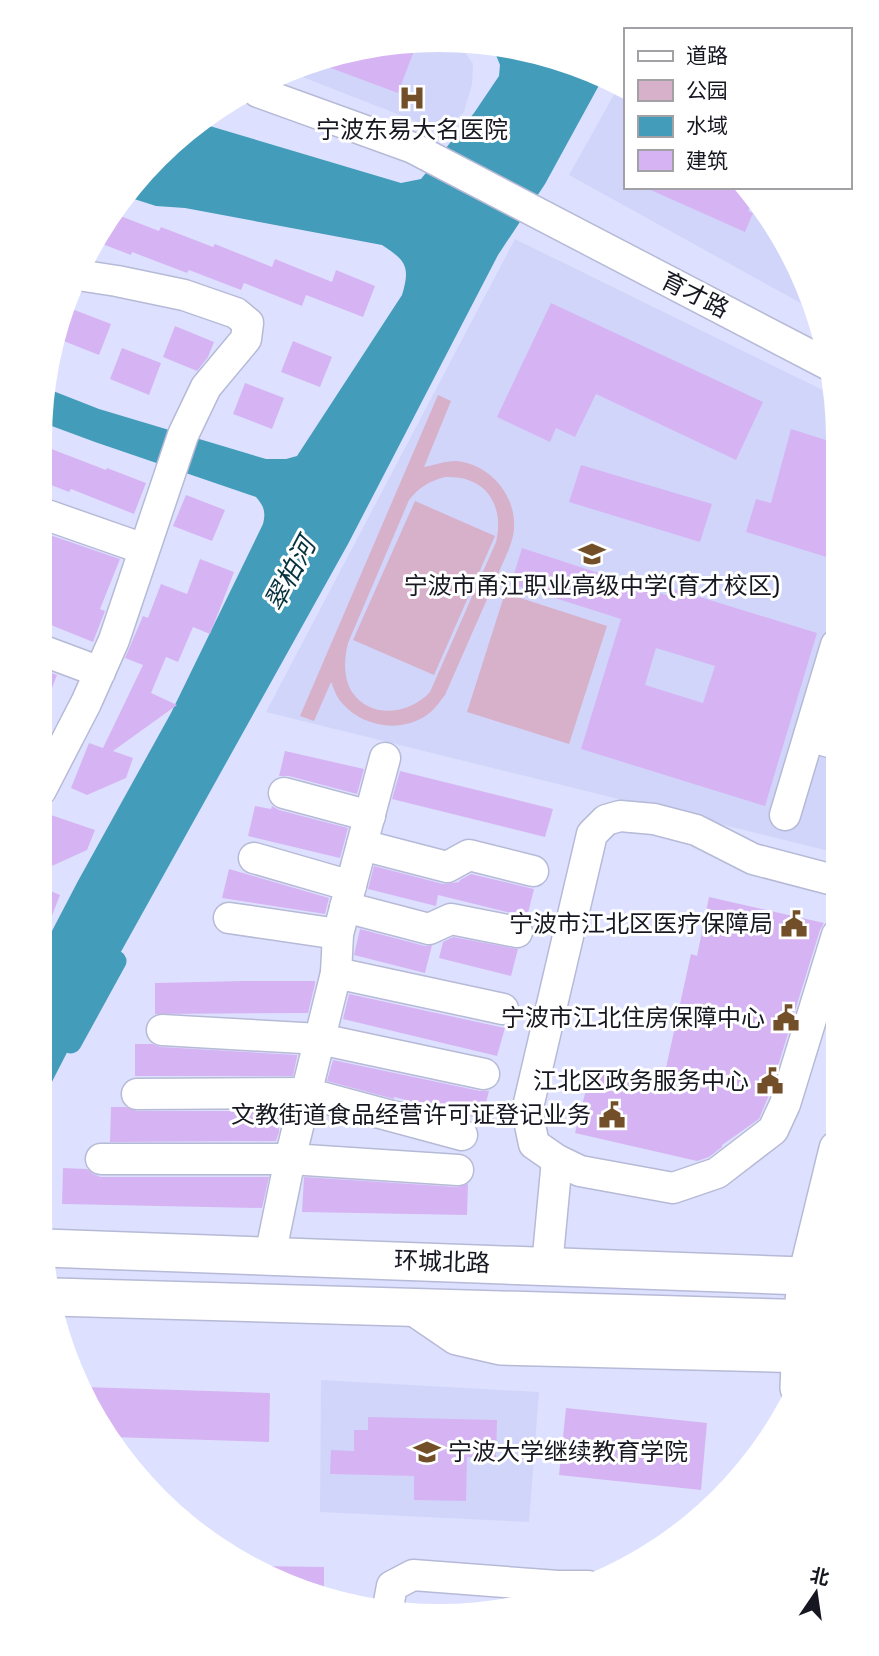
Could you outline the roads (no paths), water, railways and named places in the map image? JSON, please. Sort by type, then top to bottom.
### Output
[{"type":"main road","points":[[810,1329],[826,1225]]},
{"type":"main road","name":"环城北路","points":[[54,1248],[818,1276]]},
{"type":"main road","name":"环城北路","points":[[61,1297],[416,1308],[805,1345]]},
{"type":"street","name":"育才路","points":[[264,94],[413,148],[818,359]]},
{"type":"street","points":[[52,769],[86,703],[114,640],[183,435],[206,387],[246,339],[248,323],[236,313],[184,296],[88,277]]},
{"type":"street","points":[[52,517],[144,550]]},
{"type":"street","points":[[52,654],[100,672]]},
{"type":"street","points":[[785,815],[823,740],[826,718]]},
{"type":"street","points":[[270,1256],[290,1159],[336,973],[344,909],[385,758]]},
{"type":"street","points":[[284,793],[370,816]]},
{"type":"street","points":[[826,877],[753,859],[696,830],[654,819],[620,816],[606,821],[592,834],[528,1107],[534,1144],[556,1160],[580,1171],[673,1188],[718,1174],[773,1130],[785,1104],[826,971]]},
{"type":"street","points":[[362,845],[447,867],[469,855],[533,871]]},
{"type":"street","points":[[254,858],[344,909],[429,929],[451,919],[517,932]]},
{"type":"street","points":[[229,918],[344,909]]},
{"type":"street","points":[[336,973],[503,1009]]},
{"type":"street","points":[[162,1030],[320,1039],[484,1074]]},
{"type":"street","points":[[137,1094],[306,1093],[462,1135]]},
{"type":"street","points":[[101,1159],[290,1159],[458,1170]]},
{"type":"street","points":[[547,1266],[556,1160]]},
{"type":"street","points":[[389,1600],[392,1586],[413,1575],[555,1586]]},
{"type":"water","points":[[497,57],[540,66],[598,86],[545,184],[498,255],[348,544],[93,1002],[52,1082],[52,931],[171,713],[263,524],[264,516],[263,506],[256,497],[53,426],[56,392],[99,409],[266,459],[297,456],[402,295],[406,277],[401,260],[382,245],[185,208],[156,206],[136,200],[166,166],[212,127],[401,183],[421,179],[474,113],[499,76],[500,65]]},
{"type":"waterway","name":"翠柏河","points":[[71,1043],[116,961]]},
{"type":"place","name":"宁波东易大名医院","points":[[412,98]]},
{"type":"place","name":"宁波市甬江职业高级中学(育才校区)","points":[[592,554]]},
{"type":"place","name":"宁波市江北区医疗保障局","points":[[794,924]]},
{"type":"place","name":"宁波市江北住房保障中心","points":[[786,1018]]},
{"type":"place","name":"江北区政务服务中心","points":[[770,1081]]},
{"type":"place","name":"文教街道食品经营许可证登记业务","points":[[612,1115]]},
{"type":"place","name":"宁波大学继续教育学院","points":[[427,1452]]}]
